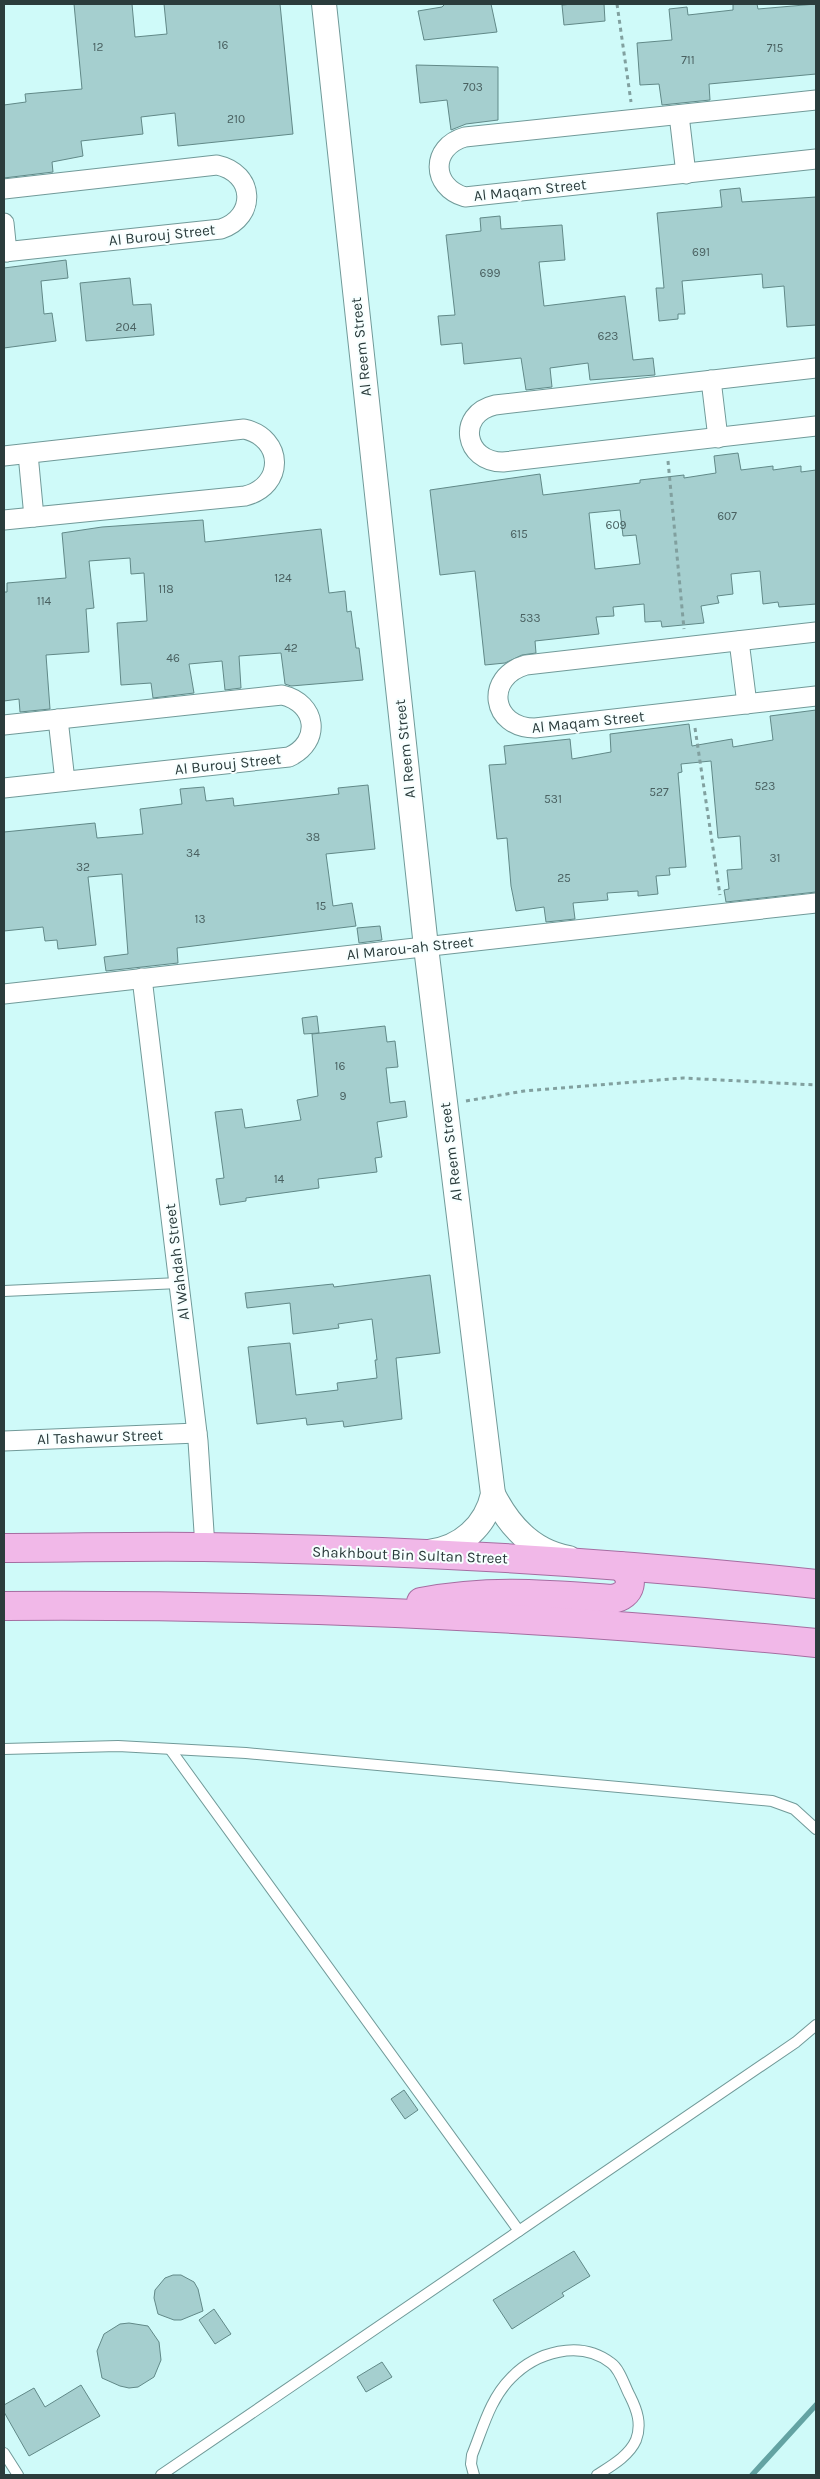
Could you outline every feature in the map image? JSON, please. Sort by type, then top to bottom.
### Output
[{"type":"main road","name":"Shakhbout Bin Sultan Street","points":[[4,1548],[204,1547],[414,1554],[608,1565],[816,1584]]},
{"type":"main road","points":[[386,1611],[438,1599],[477,1593],[508,1592],[620,1598],[627,1593],[630,1586],[630,1578],[627,1571],[608,1565]]},
{"type":"main road","points":[[4,1606],[215,1606],[386,1611],[588,1623],[816,1642]]},
{"type":"street","name":"Al Reem Street","points":[[324,4],[426,946],[493,1494],[486,1516],[468,1536],[441,1551],[414,1554]]},
{"type":"street","name":"Al Maqam Street","points":[[816,100],[457,139],[450,144],[440,158],[440,176],[450,190],[466,197],[816,159]]},
{"type":"street","points":[[679,115],[686,174]]},
{"type":"street","name":"Al Burouj Street","points":[[4,189],[217,165],[233,170],[244,183],[246,191],[245,208],[241,216],[236,222],[221,229],[5,252],[4,223]]},
{"type":"street","points":[[816,368],[495,405],[480,411],[470,425],[469,433],[470,441],[479,456],[495,462],[816,426]]},
{"type":"street","points":[[711,380],[718,438]]},
{"type":"street","points":[[4,456],[244,429],[261,435],[267,441],[275,458],[273,475],[268,483],[262,489],[245,496],[4,520]]},
{"type":"street","points":[[28,454],[34,517]]},
{"type":"street","name":"Al Maqam Street","points":[[816,632],[526,665],[517,667],[503,679],[498,696],[503,714],[516,726],[525,728],[816,696]]},
{"type":"street","points":[[739,641],[747,704]]},
{"type":"street","name":"Al Burouj Street","points":[[4,725],[282,696],[299,702],[309,715],[312,724],[309,741],[304,748],[289,757],[4,788]]},
{"type":"street","points":[[58,719],[65,781]]},
{"type":"street","name":"Al Marou-ah Street","points":[[4,994],[816,903]]},
{"type":"street","name":"Al Wahdah Street","points":[[142,978],[197,1433],[204,1547]]},
{"type":"street","name":"Al Tashawur Street","points":[[4,1441],[197,1433]]},
{"type":"street","name":"Al Reem Street","points":[[493,1494],[516,1529],[526,1538],[558,1556],[608,1565]]},
{"type":"lane","points":[[4,1291],[179,1283]]},
{"type":"lane","points":[[4,1749],[118,1746],[256,1754],[772,1802],[794,1809],[816,1829]]},
{"type":"lane","points":[[170,1749],[519,2232]]},
{"type":"lane","points":[[161,2475],[801,2039],[816,2025]]},
{"type":"lane","points":[[471,2474],[472,2455],[491,2406],[511,2377],[541,2356],[559,2351],[578,2350],[596,2355],[613,2364],[638,2414],[639,2427],[630,2450],[615,2464],[597,2475]]},
{"type":"lane","points":[[4,2453],[18,2475]]},
{"type":"path","points":[[617,4],[633,119]]},
{"type":"path","points":[[666,444],[685,647]]},
{"type":"path","points":[[692,710],[722,913]]},
{"type":"path","points":[[446,1105],[524,1091],[683,1078],[816,1085]]},
{"type":"building","points":[[74,4],[132,4],[135,37],[167,34],[164,4],[280,4],[293,134],[178,146],[175,113],[141,117],[143,134],[81,141],[83,156],[52,162],[53,172],[4,178],[4,105],[26,102],[25,94],[82,89]]},
{"type":"building","points":[[445,4],[491,4],[497,32],[424,40],[418,11],[442,7]]},
{"type":"building","points":[[604,4],[605,21],[564,25],[562,5]]},
{"type":"building","points":[[733,4],[757,4],[758,9],[816,4],[816,74],[709,84],[710,100],[662,105],[659,84],[640,85],[637,43],[672,40],[669,9],[687,7],[688,15],[733,10]]},
{"type":"building","points":[[416,65],[498,67],[498,120],[466,124],[451,130],[447,100],[420,103]]},
{"type":"building","points":[[740,188],[742,202],[816,197],[816,325],[787,327],[784,286],[763,288],[762,274],[682,281],[685,314],[678,314],[678,319],[659,321],[656,288],[664,288],[657,213],[722,207],[720,190]]},
{"type":"building","points":[[500,216],[501,229],[562,225],[565,260],[539,262],[544,306],[625,296],[633,360],[653,358],[655,375],[590,380],[588,363],[550,368],[552,387],[526,390],[521,358],[464,364],[462,343],[441,345],[438,316],[455,315],[446,235],[481,231],[480,218]]},
{"type":"building","points":[[66,260],[68,278],[41,281],[44,314],[52,313],[56,341],[4,348],[4,268]]},
{"type":"building","points":[[130,278],[133,305],[151,304],[154,335],[86,341],[80,283]]},
{"type":"building","points":[[738,453],[741,470],[773,466],[773,470],[801,466],[801,472],[816,470],[816,604],[779,607],[778,602],[763,604],[760,571],[731,574],[733,594],[717,596],[719,603],[701,606],[704,623],[662,627],[661,621],[645,622],[644,604],[613,607],[614,616],[596,617],[599,634],[535,641],[536,653],[522,655],[505,663],[485,665],[475,571],[440,575],[430,490],[540,474],[543,495],[640,483],[640,480],[684,475],[684,478],[716,473],[714,456]],"holes":[[[620,510],[623,536],[636,535],[640,564],[595,569],[589,513]]]},
{"type":"building","points":[[203,520],[205,542],[321,529],[329,593],[345,591],[347,612],[351,611],[356,648],[359,648],[363,680],[291,686],[285,684],[281,653],[239,656],[241,688],[225,690],[222,661],[189,664],[194,693],[153,698],[151,683],[121,685],[117,623],[147,621],[144,573],[131,574],[130,558],[89,561],[94,608],[86,609],[89,652],[46,655],[50,709],[20,712],[19,699],[4,701],[4,592],[7,592],[7,583],[66,578],[62,533],[102,527]]},
{"type":"building","points":[[816,710],[816,892],[726,902],[724,890],[729,889],[727,870],[742,869],[740,836],[718,838],[711,761],[681,764],[682,772],[678,773],[686,867],[669,868],[670,875],[656,876],[658,894],[638,896],[638,891],[607,893],[608,900],[573,903],[575,919],[546,922],[544,907],[516,911],[511,886],[507,838],[497,839],[489,765],[506,764],[504,746],[570,739],[572,759],[611,752],[610,734],[689,724],[692,746],[732,739],[733,747],[773,740],[770,716]]},
{"type":"building","points":[[368,785],[375,849],[326,854],[333,906],[352,903],[356,926],[177,948],[178,963],[106,971],[104,957],[128,954],[122,874],[88,877],[96,945],[58,949],[57,940],[45,941],[43,927],[4,931],[4,832],[95,823],[97,838],[143,834],[140,809],[182,804],[180,789],[204,787],[206,801],[233,798],[234,806],[339,794],[338,788]]},
{"type":"building","points":[[380,926],[382,940],[359,943],[357,928]]},
{"type":"building","points":[[317,1016],[319,1033],[304,1034],[302,1018]]},
{"type":"building","points":[[385,1026],[387,1042],[395,1041],[398,1067],[386,1068],[390,1103],[405,1101],[407,1117],[377,1122],[382,1157],[375,1158],[377,1172],[318,1179],[319,1188],[246,1198],[246,1201],[220,1205],[216,1179],[224,1178],[215,1112],[242,1109],[245,1128],[301,1120],[297,1100],[318,1096],[312,1034]]},
{"type":"building","points":[[430,1275],[440,1353],[396,1358],[402,1419],[344,1427],[343,1421],[307,1425],[306,1418],[257,1424],[248,1347],[290,1343],[296,1395],[338,1390],[337,1383],[377,1378],[375,1360],[377,1360],[372,1319],[338,1324],[339,1328],[293,1334],[290,1303],[247,1308],[245,1293],[333,1284],[334,1287]]},
{"type":"building","points":[[404,2090],[418,2110],[405,2119],[391,2099]]},
{"type":"building","points":[[574,2251],[590,2276],[562,2293],[564,2296],[512,2329],[493,2300]]},
{"type":"building","points":[[181,2275],[194,2282],[198,2289],[203,2311],[181,2320],[174,2320],[158,2314],[154,2298],[155,2290],[165,2278]]},
{"type":"building","points":[[214,2309],[231,2334],[215,2344],[199,2320]]},
{"type":"building","points":[[129,2323],[148,2326],[159,2342],[161,2360],[154,2377],[138,2387],[129,2388],[102,2378],[97,2351],[104,2334],[120,2324]]},
{"type":"building","points":[[382,2362],[392,2377],[366,2392],[357,2377]]},
{"type":"building","points":[[81,2385],[100,2416],[29,2456],[4,2412],[4,2405],[34,2388],[45,2407]]},
{"type":"waterway","points":[[752,2475],[816,2405]]}]
